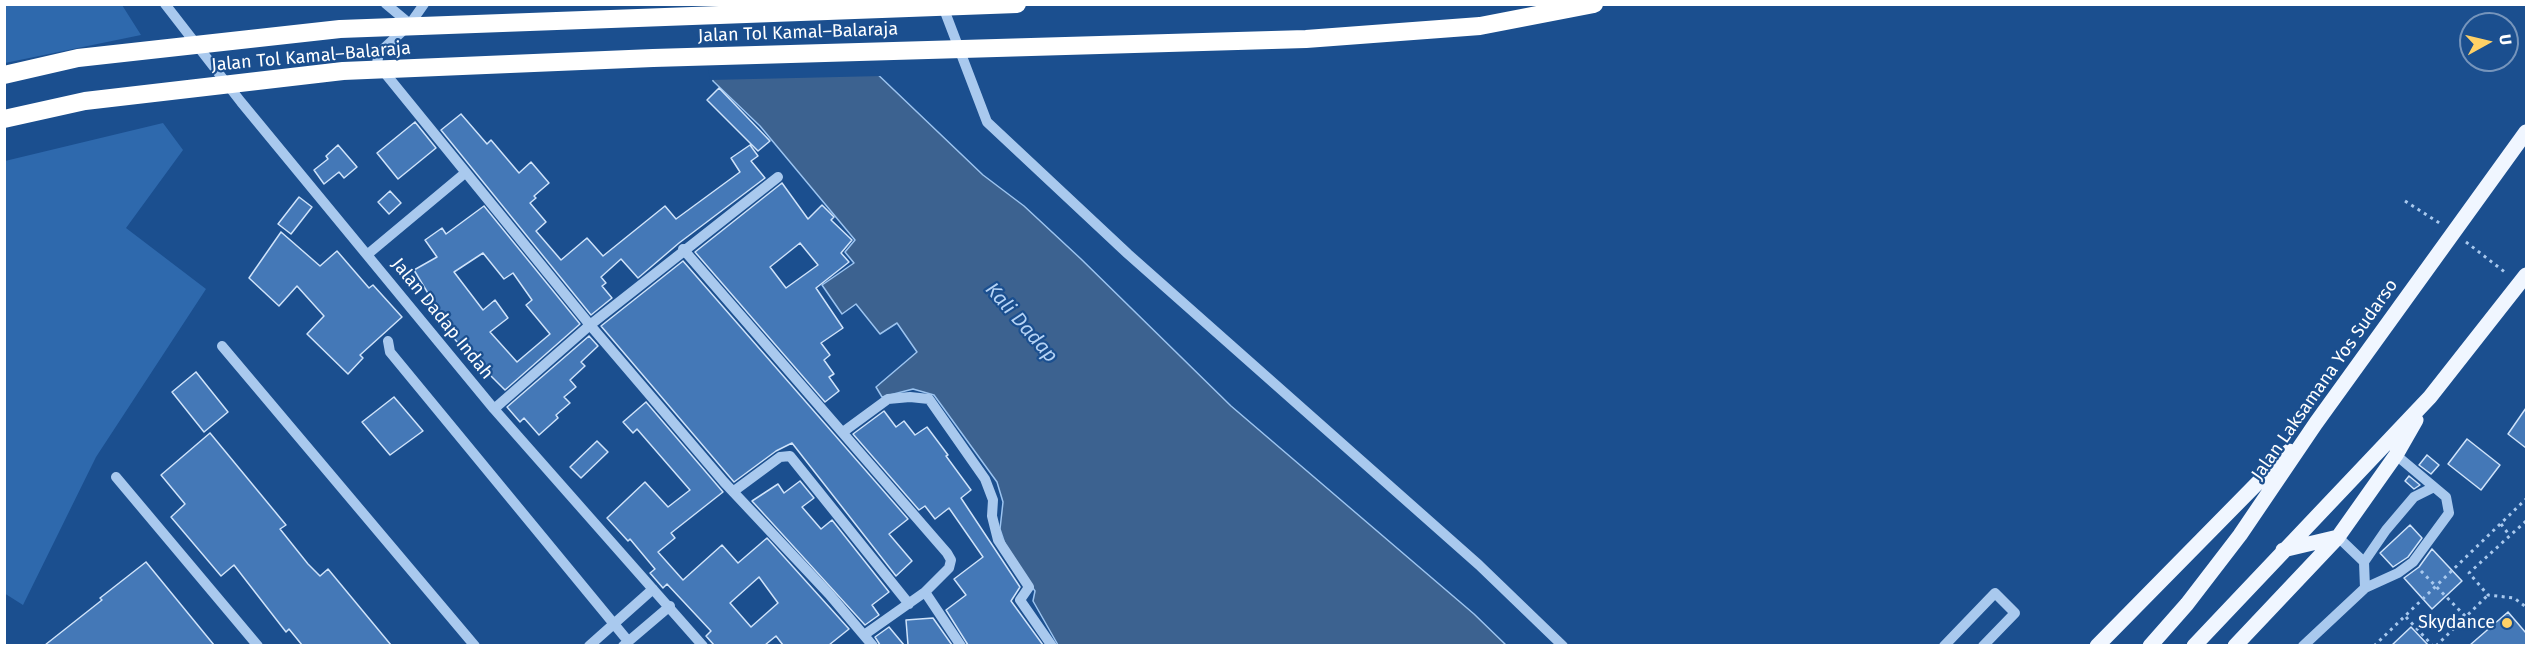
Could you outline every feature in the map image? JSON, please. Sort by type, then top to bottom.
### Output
[{"type":"highway","name":"Jalan Tol Kamal–Balaraja","points":[[4,75],[78,58],[340,29],[1017,4]]},
{"type":"highway","name":"Jalan Tol Kamal–Balaraja","points":[[4,119],[85,101],[344,71],[665,58],[1306,39],[1480,26],[1594,4]]},
{"type":"main road","name":"Jalan Laksamana Yos Sudarso","points":[[2150,645],[2187,604],[2240,535],[2316,423],[2526,132]]},
{"type":"main road","points":[[2194,645],[2430,397],[2524,282]]},
{"type":"main road","points":[[2235,645],[2338,537],[2396,455],[2430,397]]},
{"type":"main road","points":[[2097,645],[2316,423]]},
{"type":"main road","points":[[2283,550],[2338,537]]},
{"type":"street","name":"Jalan Dadap Indah","points":[[165,4],[241,102],[494,409],[703,645]]},
{"type":"street","points":[[386,4],[410,24]]},
{"type":"street","points":[[424,4],[410,24],[379,53],[377,63],[590,325],[734,491],[873,645]]},
{"type":"street","points":[[942,4],[987,122],[1128,254],[1479,565],[1563,645]]},
{"type":"street","points":[[368,255],[465,174]]},
{"type":"street","points":[[494,409],[590,325],[683,249],[778,177]]},
{"type":"street","points":[[683,249],[951,560],[950,568],[925,592],[864,635]]},
{"type":"street","points":[[388,341],[390,352],[612,624],[625,643],[670,606]]},
{"type":"street","points":[[222,346],[475,645]]},
{"type":"street","points":[[843,432],[888,399],[910,396],[929,399],[985,479],[993,501],[992,516],[998,540],[1008,560],[1029,587],[1020,600],[1052,645]]},
{"type":"street","points":[[2302,645],[2365,588],[2398,573],[2413,562],[2449,513],[2446,497],[2396,455]]},
{"type":"street","points":[[734,491],[780,457],[790,456],[909,604]]},
{"type":"street","points":[[116,477],[258,645]]},
{"type":"street","points":[[2365,588],[2364,562],[2386,530],[2415,498],[2434,487]]},
{"type":"street","points":[[2338,537],[2364,562]]},
{"type":"street","points":[[589,645],[653,589]]},
{"type":"street","points":[[925,592],[961,645]]},
{"type":"street","points":[[1944,645],[1995,593],[2015,613],[1983,645]]},
{"type":"path","points":[[2374,645],[2526,500]]},
{"type":"path","points":[[2526,521],[2469,573],[2488,595],[2514,598],[2526,607]]},
{"type":"path","points":[[2501,524],[2510,536]]},
{"type":"path","points":[[2413,562],[2466,617]]},
{"type":"path","points":[[2405,616],[2435,645],[2488,595]]},
{"type":"shaded area","points":[[5,4],[122,5],[141,35],[5,63]]},
{"type":"shaded area","points":[[163,123],[183,150],[126,228],[206,289],[96,457],[23,605],[4,593],[5,161]]},
{"type":"water","name":"Kali Dadap","points":[[805,5],[983,175],[1024,206],[1081,259],[1231,406],[1474,614],[1506,645],[1058,645],[1033,601],[1035,591],[1007,550],[1000,529],[1003,502],[997,482],[934,395],[913,389],[882,397],[876,387],[917,352],[897,323],[880,334],[856,304],[842,314],[822,285],[854,263],[845,252],[855,240],[760,126],[713,81],[708,47]]},
{"type":"pier","points":[[660,4],[810,4],[882,76],[710,80],[705,48],[681,16],[666,13]]},
{"type":"building","points":[[719,88],[770,141],[758,151],[707,100]]},
{"type":"building","points":[[461,114],[487,144],[491,140],[519,173],[531,162],[549,183],[534,196],[536,198],[530,203],[546,222],[536,231],[561,260],[587,238],[603,256],[665,206],[676,219],[740,172],[731,158],[750,145],[758,156],[751,161],[765,178],[679,243],[638,278],[621,259],[601,277],[606,283],[602,286],[612,298],[591,315],[441,130]]},
{"type":"building","points":[[415,122],[436,148],[398,179],[377,153]]},
{"type":"building","points":[[338,145],[357,167],[344,178],[339,172],[324,184],[314,170],[328,159],[326,156]]},
{"type":"building","points":[[782,183],[808,219],[822,205],[834,217],[831,220],[852,240],[841,253],[849,262],[816,288],[843,328],[821,343],[830,355],[824,360],[834,374],[829,377],[839,391],[825,402],[695,252]],"holes":[[[800,243],[818,265],[786,288],[770,267]]]},
{"type":"building","points":[[390,191],[401,203],[389,214],[378,202]]},
{"type":"building","points":[[299,197],[312,207],[291,234],[278,224]]},
{"type":"building","points":[[484,206],[580,324],[505,390],[490,375],[488,377],[451,335],[454,333],[425,298],[429,295],[414,270],[437,257],[425,240],[442,228],[446,234]],"holes":[[[483,253],[504,279],[513,273],[532,300],[526,305],[550,334],[517,362],[490,332],[508,318],[495,300],[483,310],[454,272]]]},
{"type":"building","points":[[281,232],[320,266],[337,251],[369,288],[373,285],[402,317],[360,355],[363,358],[348,374],[307,334],[324,316],[297,286],[279,306],[249,278]]},
{"type":"building","points":[[683,261],[908,519],[889,534],[912,561],[896,576],[792,443],[776,451],[734,482],[601,326]]},
{"type":"building","points":[[589,336],[598,346],[581,362],[585,366],[570,380],[576,387],[564,397],[570,403],[556,415],[558,418],[539,435],[524,418],[520,422],[507,407]]},
{"type":"building","points":[[196,372],[228,412],[204,432],[172,392]]},
{"type":"building","points":[[394,397],[423,431],[390,455],[362,422]]},
{"type":"building","points":[[646,402],[723,492],[671,533],[675,538],[658,552],[683,580],[722,545],[738,563],[767,538],[849,629],[829,645],[783,645],[776,636],[765,645],[714,645],[706,636],[711,631],[667,584],[663,588],[650,573],[655,569],[630,539],[628,541],[607,518],[645,482],[668,507],[690,490],[637,429],[633,433],[623,422]],"holes":[[[759,577],[778,603],[751,627],[730,603]]]},
{"type":"building","points":[[2526,408],[2526,448],[2508,434]]},
{"type":"building","points":[[884,411],[896,427],[904,421],[915,435],[927,427],[948,455],[946,456],[971,490],[961,498],[1020,587],[1011,601],[1043,645],[968,645],[946,610],[966,595],[954,579],[983,557],[949,508],[935,519],[925,506],[919,510],[853,434]]},
{"type":"building","points":[[210,433],[286,525],[280,529],[308,564],[320,576],[328,569],[391,645],[302,645],[289,629],[286,632],[234,565],[221,576],[171,517],[185,504],[161,475]]},
{"type":"building","points":[[2467,439],[2500,465],[2481,490],[2448,464]]},
{"type":"building","points":[[597,441],[608,452],[581,478],[570,467]]},
{"type":"building","points":[[2427,455],[2439,465],[2431,474],[2419,465]]},
{"type":"building","points":[[2409,476],[2420,485],[2414,489],[2405,481]]},
{"type":"building","points":[[800,481],[814,498],[802,507],[821,529],[832,520],[889,592],[872,605],[879,615],[865,625],[752,501],[778,484],[784,493]]},
{"type":"building","points":[[2410,525],[2422,538],[2408,557],[2393,567],[2380,553]]},
{"type":"building","points":[[2432,549],[2462,581],[2432,609],[2404,578],[2419,567]]},
{"type":"building","points":[[146,562],[214,645],[45,645],[102,600],[100,598]]},
{"type":"building","name":"Skydance","points":[[2508,612],[2526,633],[2526,645],[2470,645]]},
{"type":"building","points":[[933,618],[952,645],[908,645],[906,620]]},
{"type":"building","points":[[889,627],[904,645],[880,645],[875,637]]},
{"type":"building","points":[[2411,627],[2428,645],[2392,645]]},
{"type":"place","name":"Skydance","points":[[2507,623]]}]
